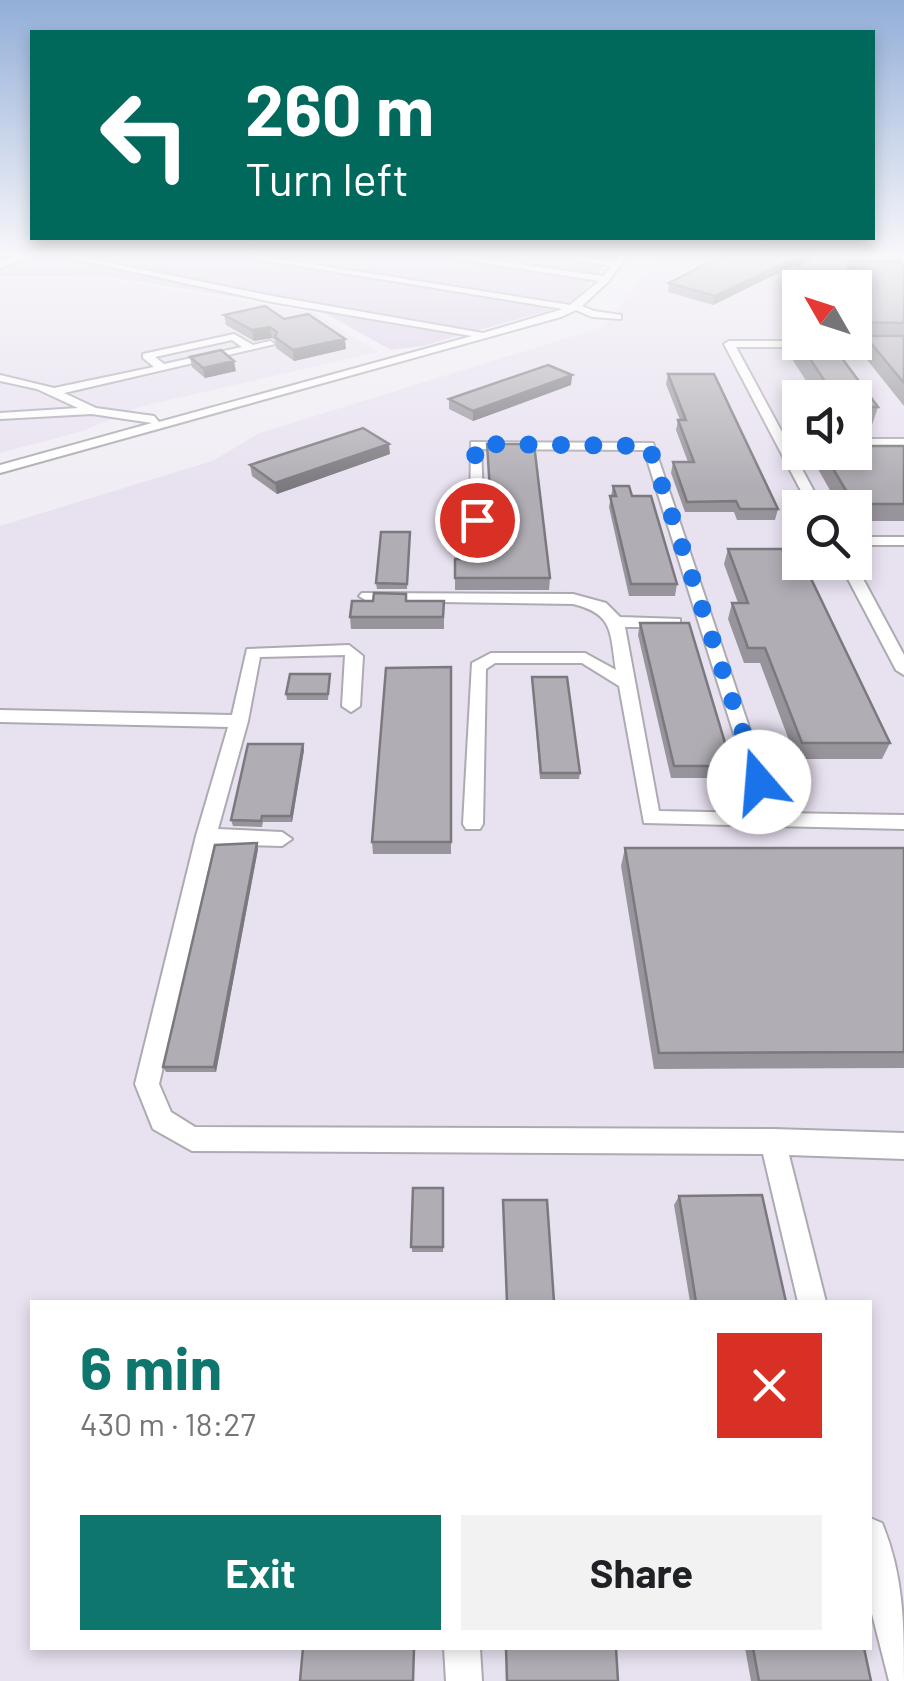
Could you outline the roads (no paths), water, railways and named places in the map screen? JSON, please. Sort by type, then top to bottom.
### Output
[{"type":"lane","points":[[471,332],[486,335]]},
{"type":"lane","points":[[0,469],[495,332]]},
{"type":"lane","points":[[162,368],[146,356],[234,337],[250,348]]},
{"type":"lane","points":[[53,392],[270,344]]},
{"type":"lane","points":[[782,443],[729,344],[904,344]]},
{"type":"lane","points":[[0,378],[12,378],[53,392],[93,411]]},
{"type":"lane","points":[[0,416],[93,411],[152,420],[180,417]]},
{"type":"lane","points":[[872,443],[904,443]]},
{"type":"lane","points":[[477,520],[475,444],[649,446],[771,820]]},
{"type":"lane","points":[[872,541],[904,541]]},
{"type":"lane","points":[[856,580],[902,661]]},
{"type":"lane","points":[[367,596],[573,599],[601,606],[616,622],[651,818],[904,822]]},
{"type":"lane","points":[[647,602],[650,622]]},
{"type":"lane","points":[[616,622],[674,622]]},
{"type":"lane","points":[[350,706],[355,656],[349,650],[253,652],[239,722],[206,836],[147,1084],[162,1120],[192,1138],[904,1146]]},
{"type":"lane","points":[[473,824],[478,667],[492,658],[585,658],[625,682]]},
{"type":"lane","points":[[0,716],[239,722]]},
{"type":"lane","points":[[206,836],[282,838]]},
{"type":"lane","points":[[773,1142],[812,1300]]},
{"type":"lane","points":[[872,1544],[904,1673]]},
{"type":"lane","points":[[462,1650],[464,1681]]}]
